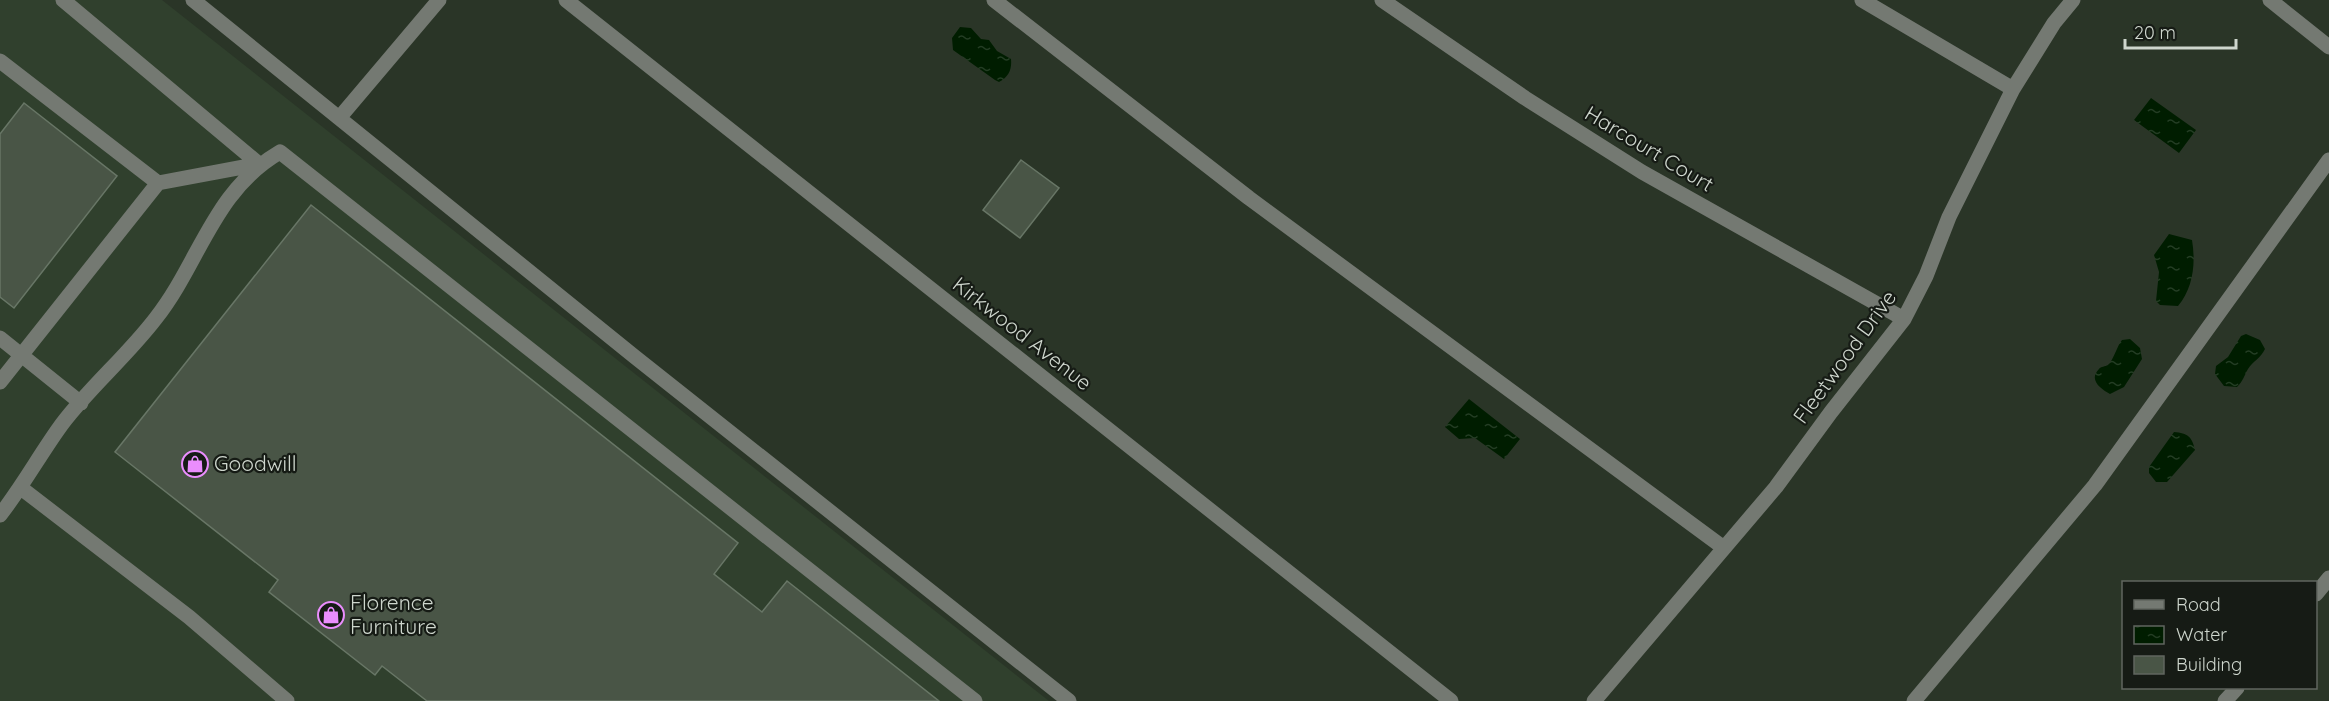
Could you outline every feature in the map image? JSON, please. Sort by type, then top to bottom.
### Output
[{"type":"street","points":[[63,0],[259,164]]},
{"type":"street","points":[[194,0],[635,357],[1069,701]]},
{"type":"street","points":[[340,117],[439,0]]},
{"type":"street","name":"Kirkwood Avenue","points":[[566,0],[1451,701]]},
{"type":"street","points":[[994,0],[1249,198],[1724,548]]},
{"type":"street","name":"Harcourt Court","points":[[1382,0],[1525,98],[1642,172],[1904,319]]},
{"type":"street","points":[[1862,0],[2013,89]]},
{"type":"street","name":"Fleetwood Drive","points":[[1594,701],[1776,487],[1904,319],[1926,276],[1949,217],[2013,89],[2054,23],[2073,0]]},
{"type":"street","points":[[2270,0],[2329,47]]},
{"type":"street","points":[[0,61],[158,183]]},
{"type":"street","points":[[0,382],[158,183],[259,164],[280,152],[975,701]]},
{"type":"street","points":[[1914,701],[2095,485],[2329,160]]},
{"type":"street","points":[[0,515],[21,488],[62,424],[157,317],[218,212],[259,164]]},
{"type":"street","points":[[0,338],[81,403]]},
{"type":"street","points":[[21,488],[189,617],[287,701]]},
{"type":"street","points":[[2317,593],[2329,578]]},
{"type":"street","points":[[2225,701],[2235,689]]},
{"type":"shaded area","points":[[0,0],[162,0],[1049,701],[0,701]]},
{"type":"water","points":[[960,27],[971,28],[981,39],[989,40],[997,51],[1011,59],[1010,69],[1005,78],[999,82],[995,80],[953,50],[952,38]]},
{"type":"water","points":[[2151,98],[2196,130],[2179,153],[2134,120]]},
{"type":"water","points":[[2169,234],[2192,240],[2192,275],[2187,291],[2178,306],[2160,305],[2156,301],[2159,272],[2154,255]]},
{"type":"water","points":[[2246,334],[2260,340],[2265,349],[2250,366],[2237,387],[2224,386],[2215,374],[2216,366],[2228,357],[2241,336]]},
{"type":"water","points":[[2130,339],[2140,348],[2142,359],[2124,387],[2110,394],[2097,384],[2096,373],[2100,368],[2108,365],[2122,340]]},
{"type":"water","points":[[1469,399],[1520,439],[1504,459],[1475,438],[1459,439],[1445,427]]},
{"type":"water","points":[[2174,432],[2189,436],[2195,450],[2167,482],[2156,482],[2149,473],[2149,467]]},
{"type":"building","points":[[24,103],[117,176],[14,308],[0,297],[0,134]]},
{"type":"building","points":[[1021,160],[1059,188],[1020,238],[983,210]]},
{"type":"building","points":[[311,205],[738,543],[714,574],[762,612],[787,581],[939,701],[427,701],[382,666],[375,675],[269,592],[278,580],[115,452]]},
{"type":"place","name":"Goodwill","points":[[195,464]]},
{"type":"place","name":"Florence Furniture","points":[[331,615]]}]
